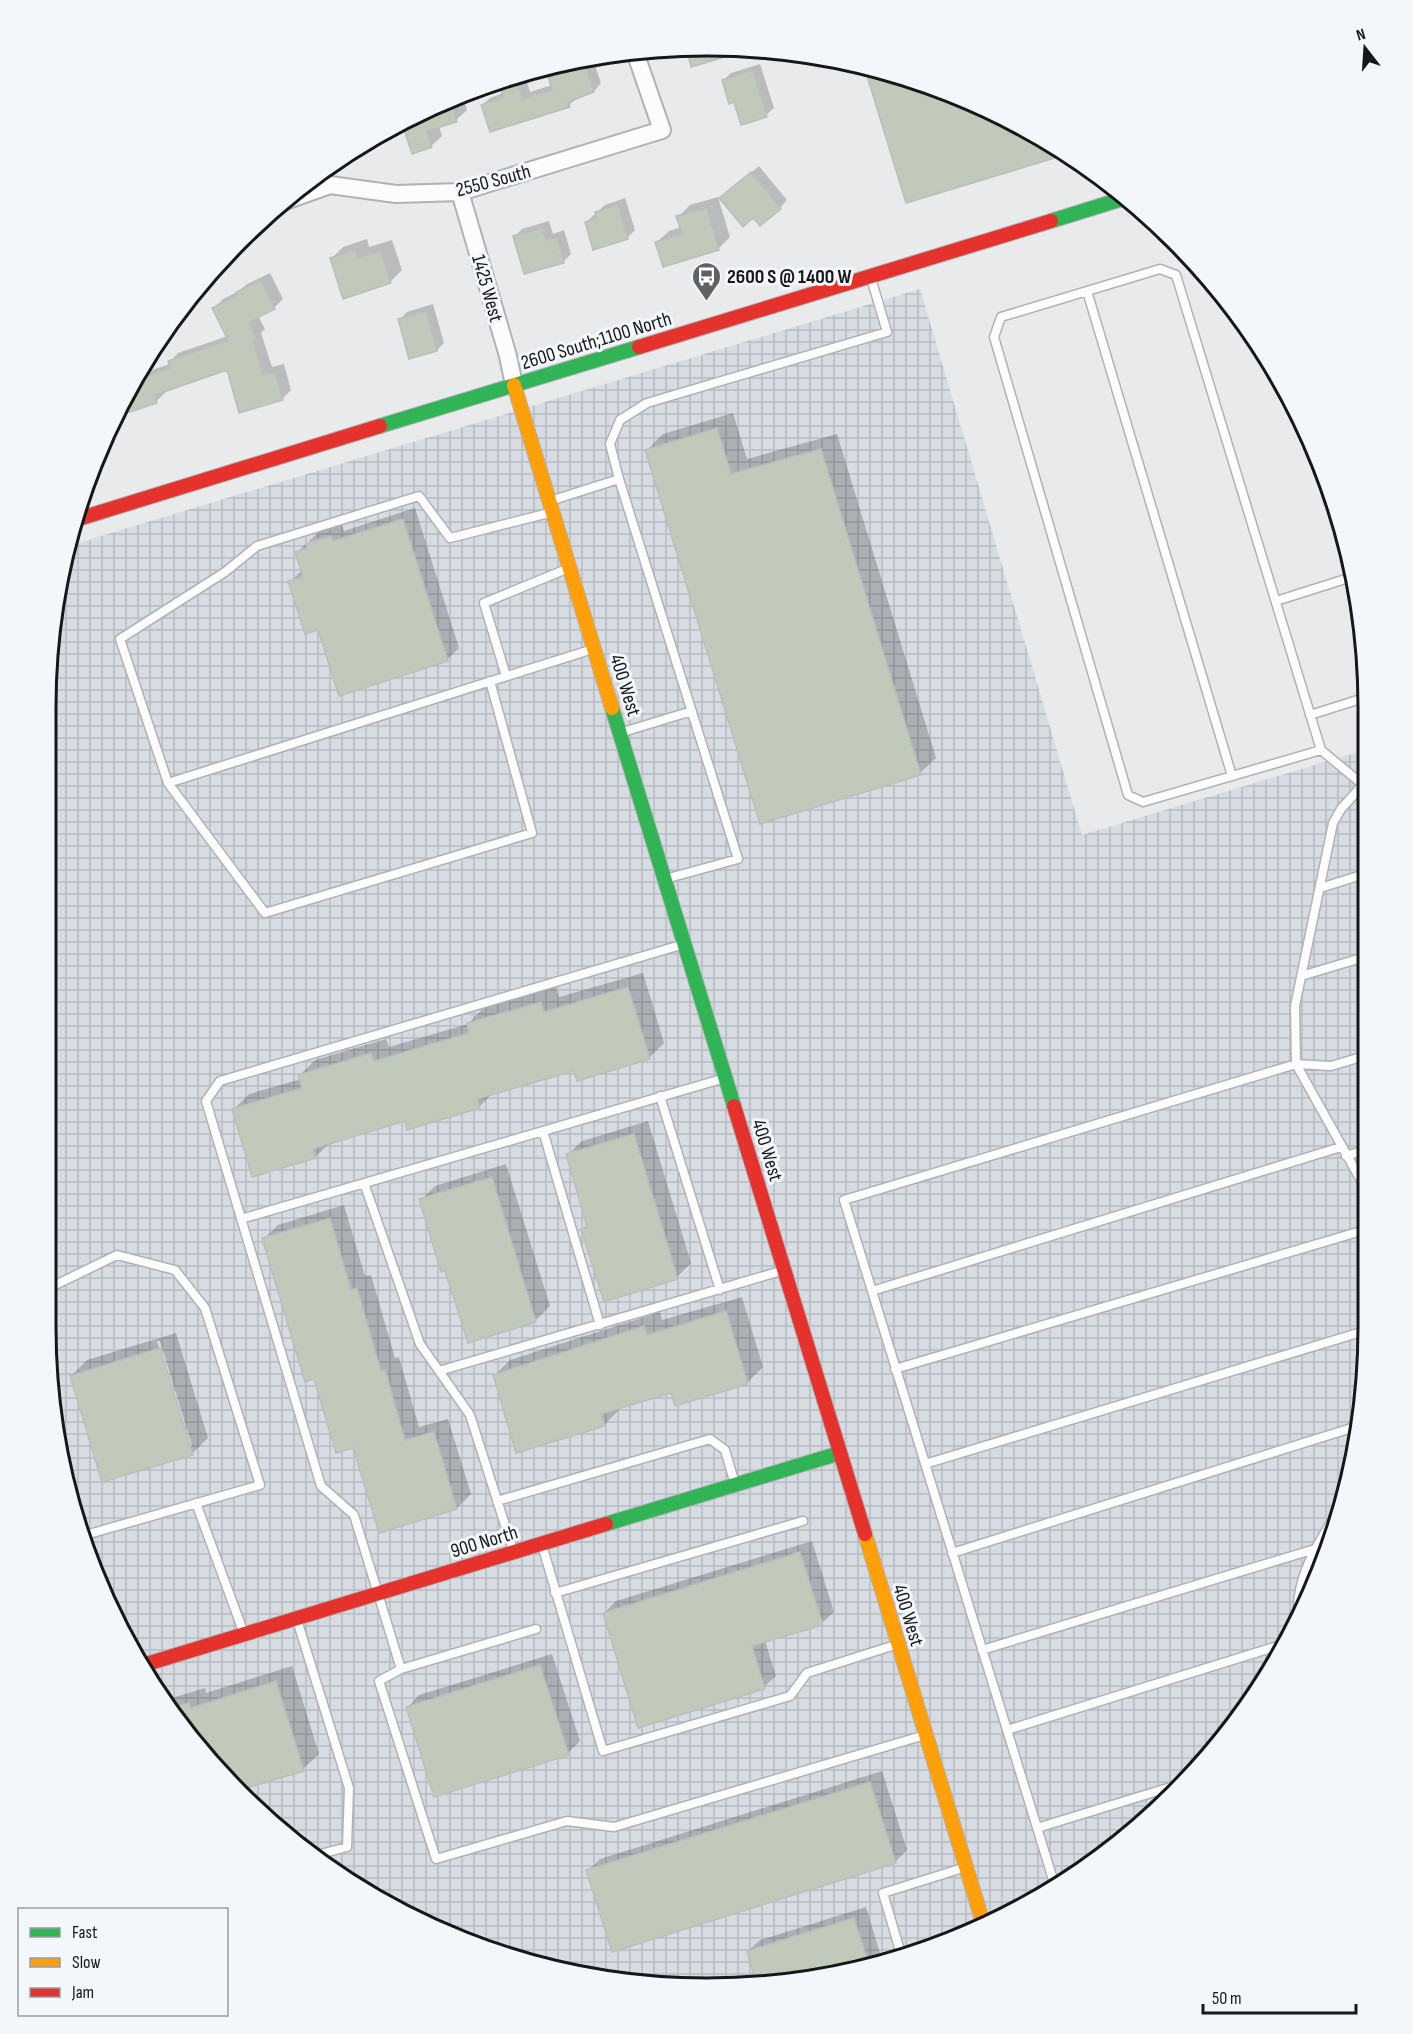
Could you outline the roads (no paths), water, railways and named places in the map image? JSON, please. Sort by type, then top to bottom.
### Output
[{"type":"street","name":"2550 South","points":[[305,194],[330,185],[396,194],[460,192],[662,130],[638,59]]},
{"type":"street","name":"1425 West","points":[[460,192],[508,356],[514,385]]},
{"type":"street","name":"2600 South;1100 North","points":[[84,517],[1116,201]]},
{"type":"street","name":"400 West","points":[[514,385],[981,1917]]},
{"type":"street","name":"900 North","points":[[149,1663],[840,1453]]},
{"type":"lane","points":[[1321,750],[1143,802],[1128,795],[994,337],[1000,317],[1160,269],[1176,275],[1321,750],[1358,776]]},
{"type":"lane","points":[[665,879],[738,859],[610,444],[620,420],[647,403],[887,332],[870,276]]},
{"type":"lane","points":[[1087,291],[1232,776]]},
{"type":"lane","points":[[489,681],[532,833],[265,913],[168,783],[120,639],[225,572],[257,546],[419,496],[450,538],[551,506],[619,479]]},
{"type":"lane","points":[[506,676],[484,603],[570,567]]},
{"type":"lane","points":[[1276,601],[1345,579]]},
{"type":"lane","points":[[168,783],[595,649]]},
{"type":"lane","points":[[1310,715],[1358,700]]},
{"type":"lane","points":[[620,734],[692,711]]},
{"type":"lane","points":[[1358,789],[1341,809],[1333,823],[1295,1006],[1296,1064],[1358,1176]]},
{"type":"lane","points":[[1320,888],[1358,876]]},
{"type":"lane","points":[[401,1669],[354,1515],[321,1486],[206,1101],[220,1081],[685,944]]},
{"type":"lane","points":[[1301,976],[1358,959]]},
{"type":"lane","points":[[1053,1878],[844,1200],[1296,1064],[1331,1066],[1358,1058]]},
{"type":"lane","points":[[242,1220],[725,1078]]},
{"type":"lane","points":[[660,1096],[720,1290]]},
{"type":"lane","points":[[543,1131],[600,1325]]},
{"type":"lane","points":[[872,1291],[1341,1147]]},
{"type":"lane","points":[[1346,1156],[1358,1152]]},
{"type":"lane","points":[[364,1184],[420,1344],[470,1415],[514,1552]]},
{"type":"lane","points":[[896,1370],[1358,1232]]},
{"type":"lane","points":[[56,1285],[117,1255],[175,1270],[205,1308],[260,1485],[89,1534]]},
{"type":"lane","points":[[439,1371],[784,1270]]},
{"type":"lane","points":[[925,1464],[1358,1333]]},
{"type":"lane","points":[[952,1553],[1349,1429]]},
{"type":"lane","points":[[497,1501],[710,1439],[725,1450],[736,1485]]},
{"type":"lane","points":[[196,1503],[244,1635]]},
{"type":"lane","points":[[555,1593],[803,1521]]},
{"type":"lane","points":[[1299,1597],[1307,1563],[1324,1535]]},
{"type":"lane","points":[[542,1544],[603,1751],[790,1696],[807,1673],[898,1644]]},
{"type":"lane","points":[[982,1650],[1315,1549]]},
{"type":"lane","points":[[297,1618],[349,1788],[347,1846],[323,1853]]},
{"type":"lane","points":[[536,1629],[401,1669],[379,1681],[436,1859],[567,1821],[614,1827],[926,1735]]},
{"type":"lane","points":[[1007,1730],[1273,1647]]},
{"type":"lane","points":[[1037,1828],[1167,1788]]},
{"type":"lane","points":[[899,1949],[883,1893],[966,1867]]},
{"type":"place","name":"2600 S @ 1400 W","points":[[706,302]]}]
